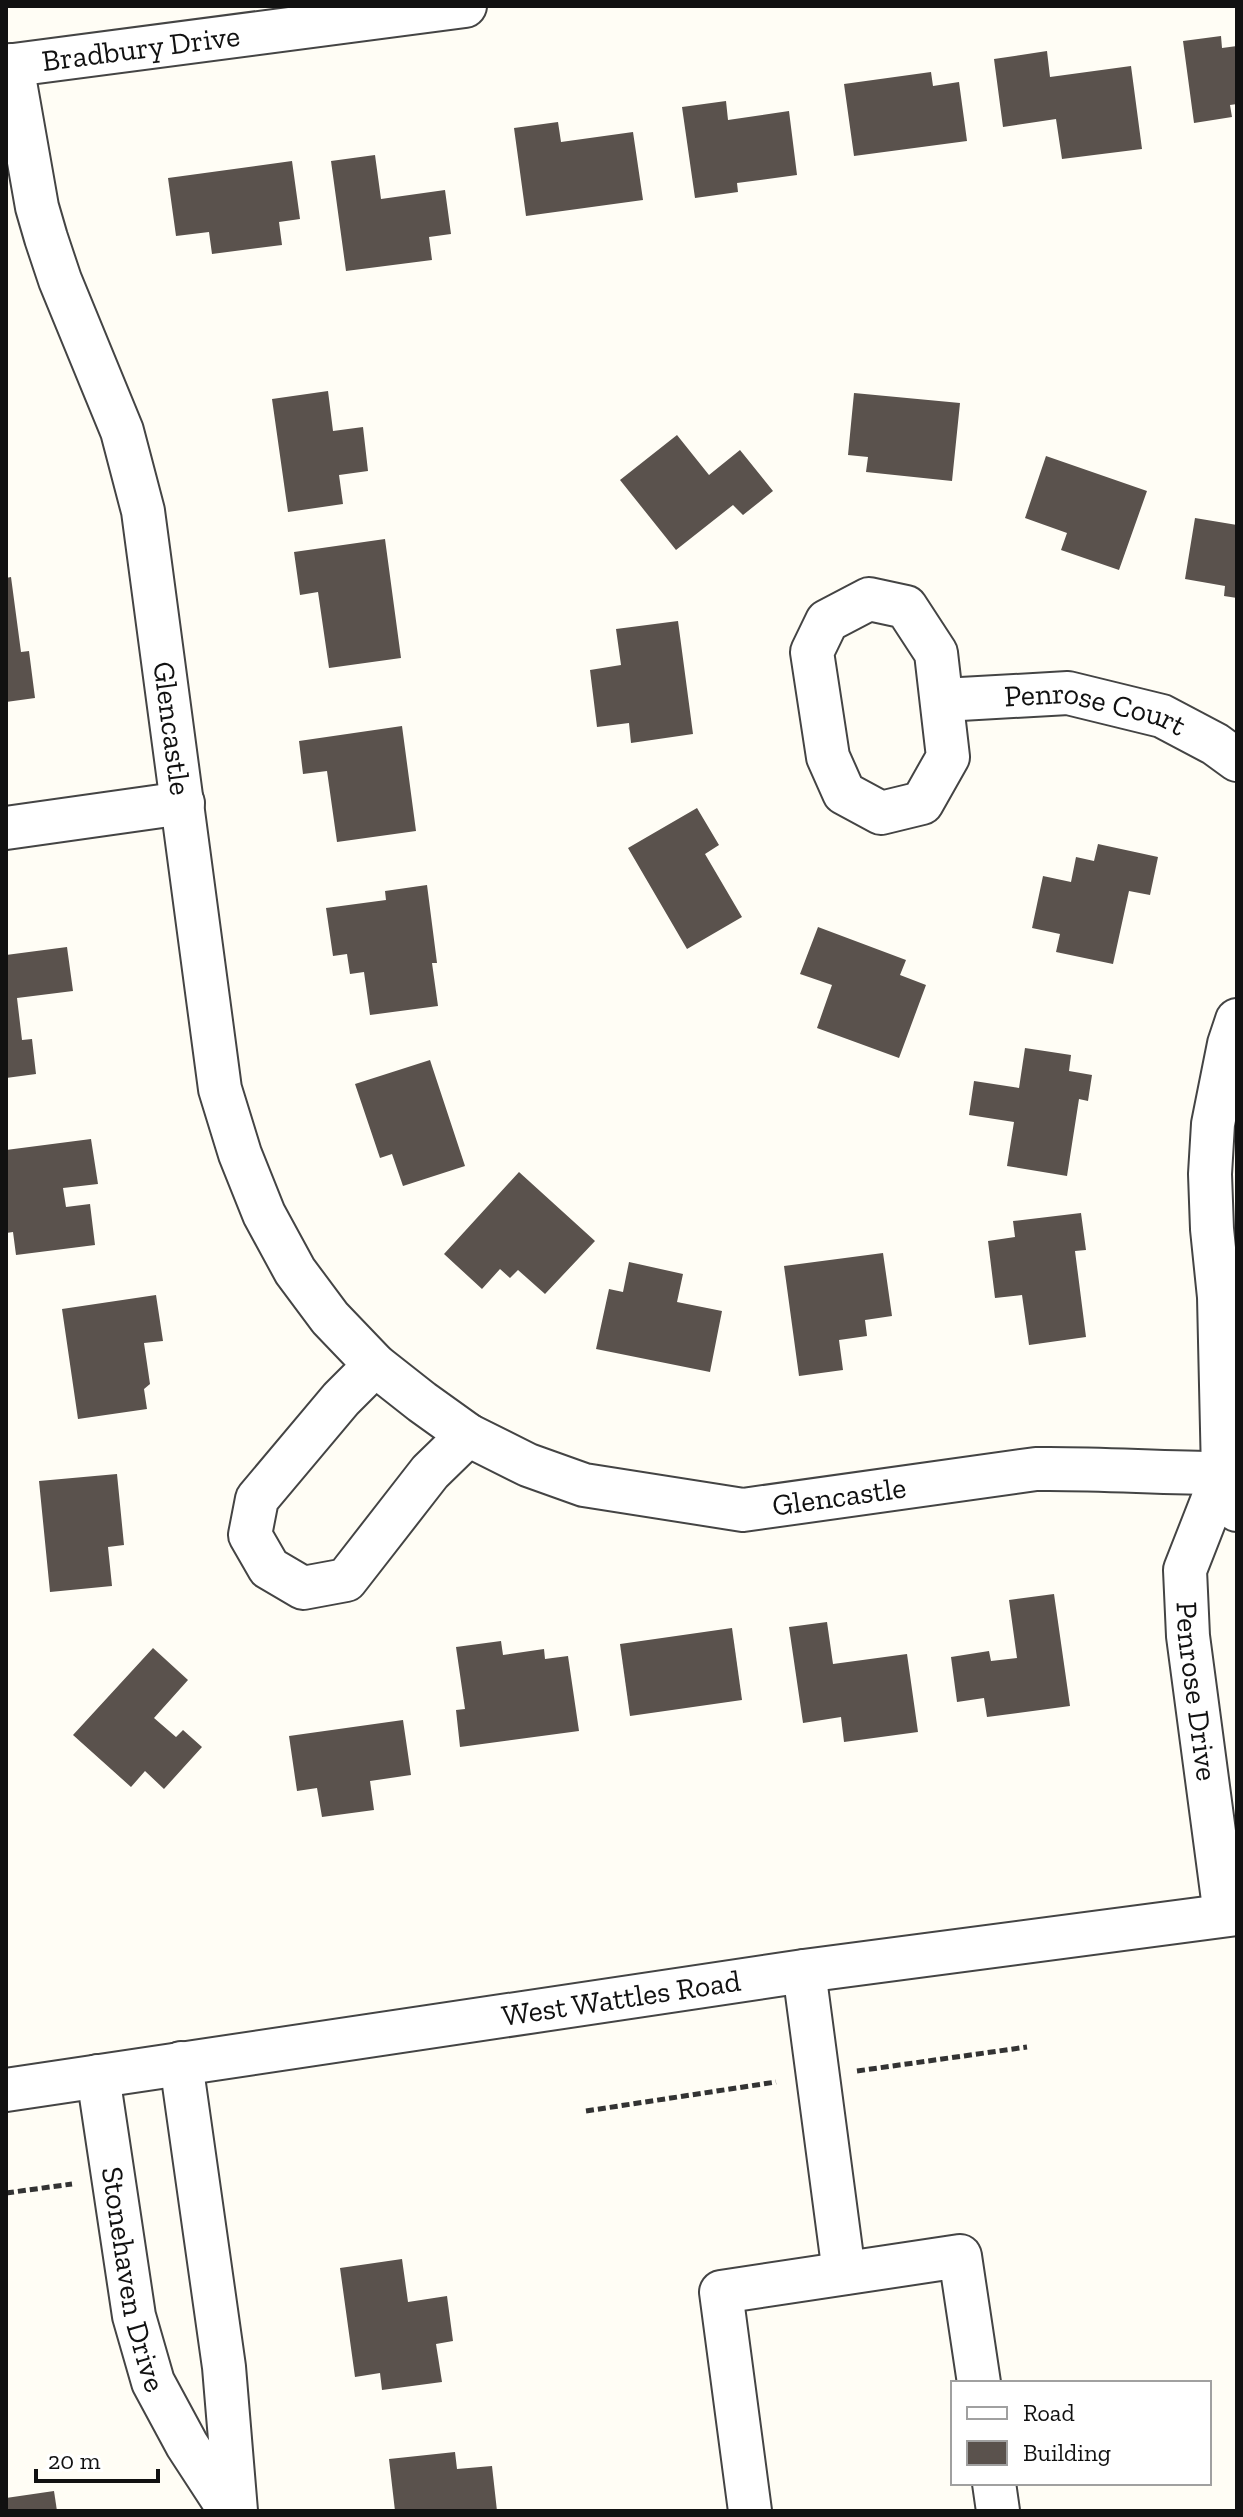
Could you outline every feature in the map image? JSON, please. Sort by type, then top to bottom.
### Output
[{"type":"street","name":"Bradbury Drive","points":[[9,65],[465,6]]},
{"type":"street","name":"Glencastle","points":[[9,65],[46,238],[122,431],[143,511],[220,1089],[240,1154],[264,1214],[295,1271],[330,1318],[375,1365],[468,1435],[528,1465],[584,1485],[743,1510],[1036,1469],[1081,1468],[1149,1473],[1230,1492]]},
{"type":"street","points":[[869,599],[906,607],[936,653],[943,700],[948,757],[922,803],[881,813],[844,793],[828,757],[812,652],[827,621],[869,599]]},
{"type":"street","name":"Penrose Court","points":[[943,700],[1068,693],[1162,716],[1215,744],[1237,760]]},
{"type":"street","points":[[6,828],[183,803]]},
{"type":"street","name":"Penrose Drive","points":[[1231,1915],[1188,1636],[1185,1570],[1230,1492],[1210,1174],[1213,1124],[1237,1020]]},
{"type":"street","points":[[375,1365],[341,1399],[257,1499],[250,1535],[269,1568],[303,1588],[346,1580],[430,1472],[468,1435]]},
{"type":"street","name":"West Wattles Road","points":[[6,2090],[804,1971],[1231,1915]]},
{"type":"street","points":[[804,1971],[844,2273]]},
{"type":"street","points":[[181,2063],[224,2367],[236,2511]]},
{"type":"street","name":"Stonehaven Drive","points":[[98,2076],[134,2316],[153,2382],[187,2445],[230,2511]]},
{"type":"street","points":[[750,2511],[721,2292],[960,2256],[979,2381]]},
{"type":"street","points":[[994,2485],[998,2511]]},
{"type":"path","points":[[6,2193],[80,2183]]},
{"type":"building","points":[[1221,36],[1222,48],[1237,46],[1237,104],[1230,105],[1232,117],[1194,123],[1183,41]]},
{"type":"building","points":[[1047,51],[1050,77],[1131,66],[1142,149],[1062,159],[1056,119],[1003,127],[994,59]]},
{"type":"building","points":[[931,72],[933,86],[959,82],[967,141],[854,156],[844,84]]},
{"type":"building","points":[[726,101],[728,120],[789,111],[797,175],[737,183],[738,192],[695,198],[682,107]]},
{"type":"building","points":[[558,122],[561,142],[633,132],[643,200],[526,216],[514,128]]},
{"type":"building","points":[[375,155],[381,199],[445,190],[451,234],[429,237],[432,260],[346,271],[331,161]]},
{"type":"building","points":[[292,161],[300,219],[279,222],[282,245],[212,254],[209,232],[176,236],[168,178]]},
{"type":"building","points":[[328,391],[333,431],[363,427],[368,471],[339,475],[343,504],[288,512],[272,399]]},
{"type":"building","points":[[854,393],[960,403],[952,481],[866,472],[868,457],[848,455]]},
{"type":"building","points":[[677,435],[709,475],[740,450],[773,491],[743,515],[733,505],[676,550],[620,480]]},
{"type":"building","points":[[1046,456],[1147,491],[1119,570],[1061,550],[1067,533],[1025,518]]},
{"type":"building","points":[[1195,518],[1237,525],[1237,598],[1224,596],[1225,586],[1185,579]]},
{"type":"building","points":[[385,539],[401,658],[329,668],[318,592],[300,595],[294,552]]},
{"type":"building","points":[[11,577],[21,652],[29,651],[35,698],[6,702],[6,578]]},
{"type":"building","points":[[678,621],[693,734],[631,743],[629,723],[597,727],[590,670],[621,665],[616,629]]},
{"type":"building","points":[[402,726],[416,831],[337,842],[327,771],[303,774],[299,741]]},
{"type":"building","points":[[697,808],[719,845],[705,854],[742,917],[687,949],[628,848]]},
{"type":"building","points":[[1098,844],[1158,857],[1150,895],[1129,891],[1113,964],[1056,952],[1060,934],[1032,928],[1043,876],[1071,882],[1076,857],[1094,861]]},
{"type":"building","points":[[427,885],[437,963],[432,963],[438,1006],[370,1015],[364,972],[350,974],[347,954],[333,956],[326,908],[386,900],[385,891]]},
{"type":"building","points":[[818,927],[906,960],[900,975],[926,985],[899,1058],[817,1028],[832,985],[800,974]]},
{"type":"building","points":[[67,947],[73,991],[17,998],[22,1040],[32,1039],[36,1074],[6,1078],[6,955]]},
{"type":"building","points":[[1025,1048],[1071,1055],[1069,1071],[1092,1075],[1088,1101],[1079,1099],[1067,1176],[1007,1166],[1014,1122],[969,1115],[974,1081],[1019,1088]]},
{"type":"building","points":[[430,1060],[465,1166],[403,1186],[392,1154],[380,1158],[355,1084]]},
{"type":"building","points":[[91,1139],[98,1184],[63,1188],[66,1207],[90,1204],[95,1245],[16,1255],[13,1232],[6,1233],[6,1150]]},
{"type":"building","points":[[519,1172],[595,1241],[545,1294],[518,1270],[510,1278],[500,1269],[482,1289],[444,1254]]},
{"type":"building","points":[[1081,1213],[1086,1250],[1075,1251],[1086,1337],[1029,1345],[1022,1295],[995,1298],[988,1241],[1015,1237],[1013,1221]]},
{"type":"building","points":[[883,1253],[892,1316],[865,1320],[867,1336],[839,1340],[843,1370],[799,1376],[784,1266]]},
{"type":"building","points":[[629,1262],[683,1274],[677,1302],[722,1311],[710,1372],[596,1349],[609,1289],[623,1292]]},
{"type":"building","points":[[156,1295],[163,1341],[144,1343],[150,1384],[144,1389],[147,1409],[78,1419],[62,1309]]},
{"type":"building","points":[[117,1474],[124,1545],[108,1547],[112,1586],[50,1592],[39,1481]]},
{"type":"building","points":[[1054,1594],[1070,1706],[987,1717],[984,1698],[957,1702],[951,1657],[989,1651],[991,1661],[1017,1658],[1009,1600]]},
{"type":"building","points":[[827,1622],[833,1664],[907,1654],[918,1732],[844,1742],[841,1717],[803,1723],[789,1627]]},
{"type":"building","points":[[732,1628],[742,1700],[630,1716],[620,1644]]},
{"type":"building","points":[[501,1641],[503,1655],[544,1649],[545,1659],[568,1656],[579,1731],[460,1747],[456,1710],[465,1709],[456,1647]]},
{"type":"building","points":[[153,1648],[188,1680],[154,1718],[176,1737],[183,1730],[202,1747],[164,1789],[145,1771],[131,1787],[73,1735]]},
{"type":"building","points":[[403,1720],[411,1775],[370,1781],[374,1810],[322,1817],[317,1788],[297,1791],[289,1736]]},
{"type":"building","points":[[402,2259],[408,2302],[447,2296],[453,2341],[436,2344],[442,2382],[382,2390],[380,2373],[355,2377],[340,2268]]},
{"type":"building","points":[[455,2452],[457,2469],[492,2466],[497,2511],[395,2511],[389,2459]]},
{"type":"building","points":[[54,2491],[57,2511],[6,2511],[6,2498]]}]
